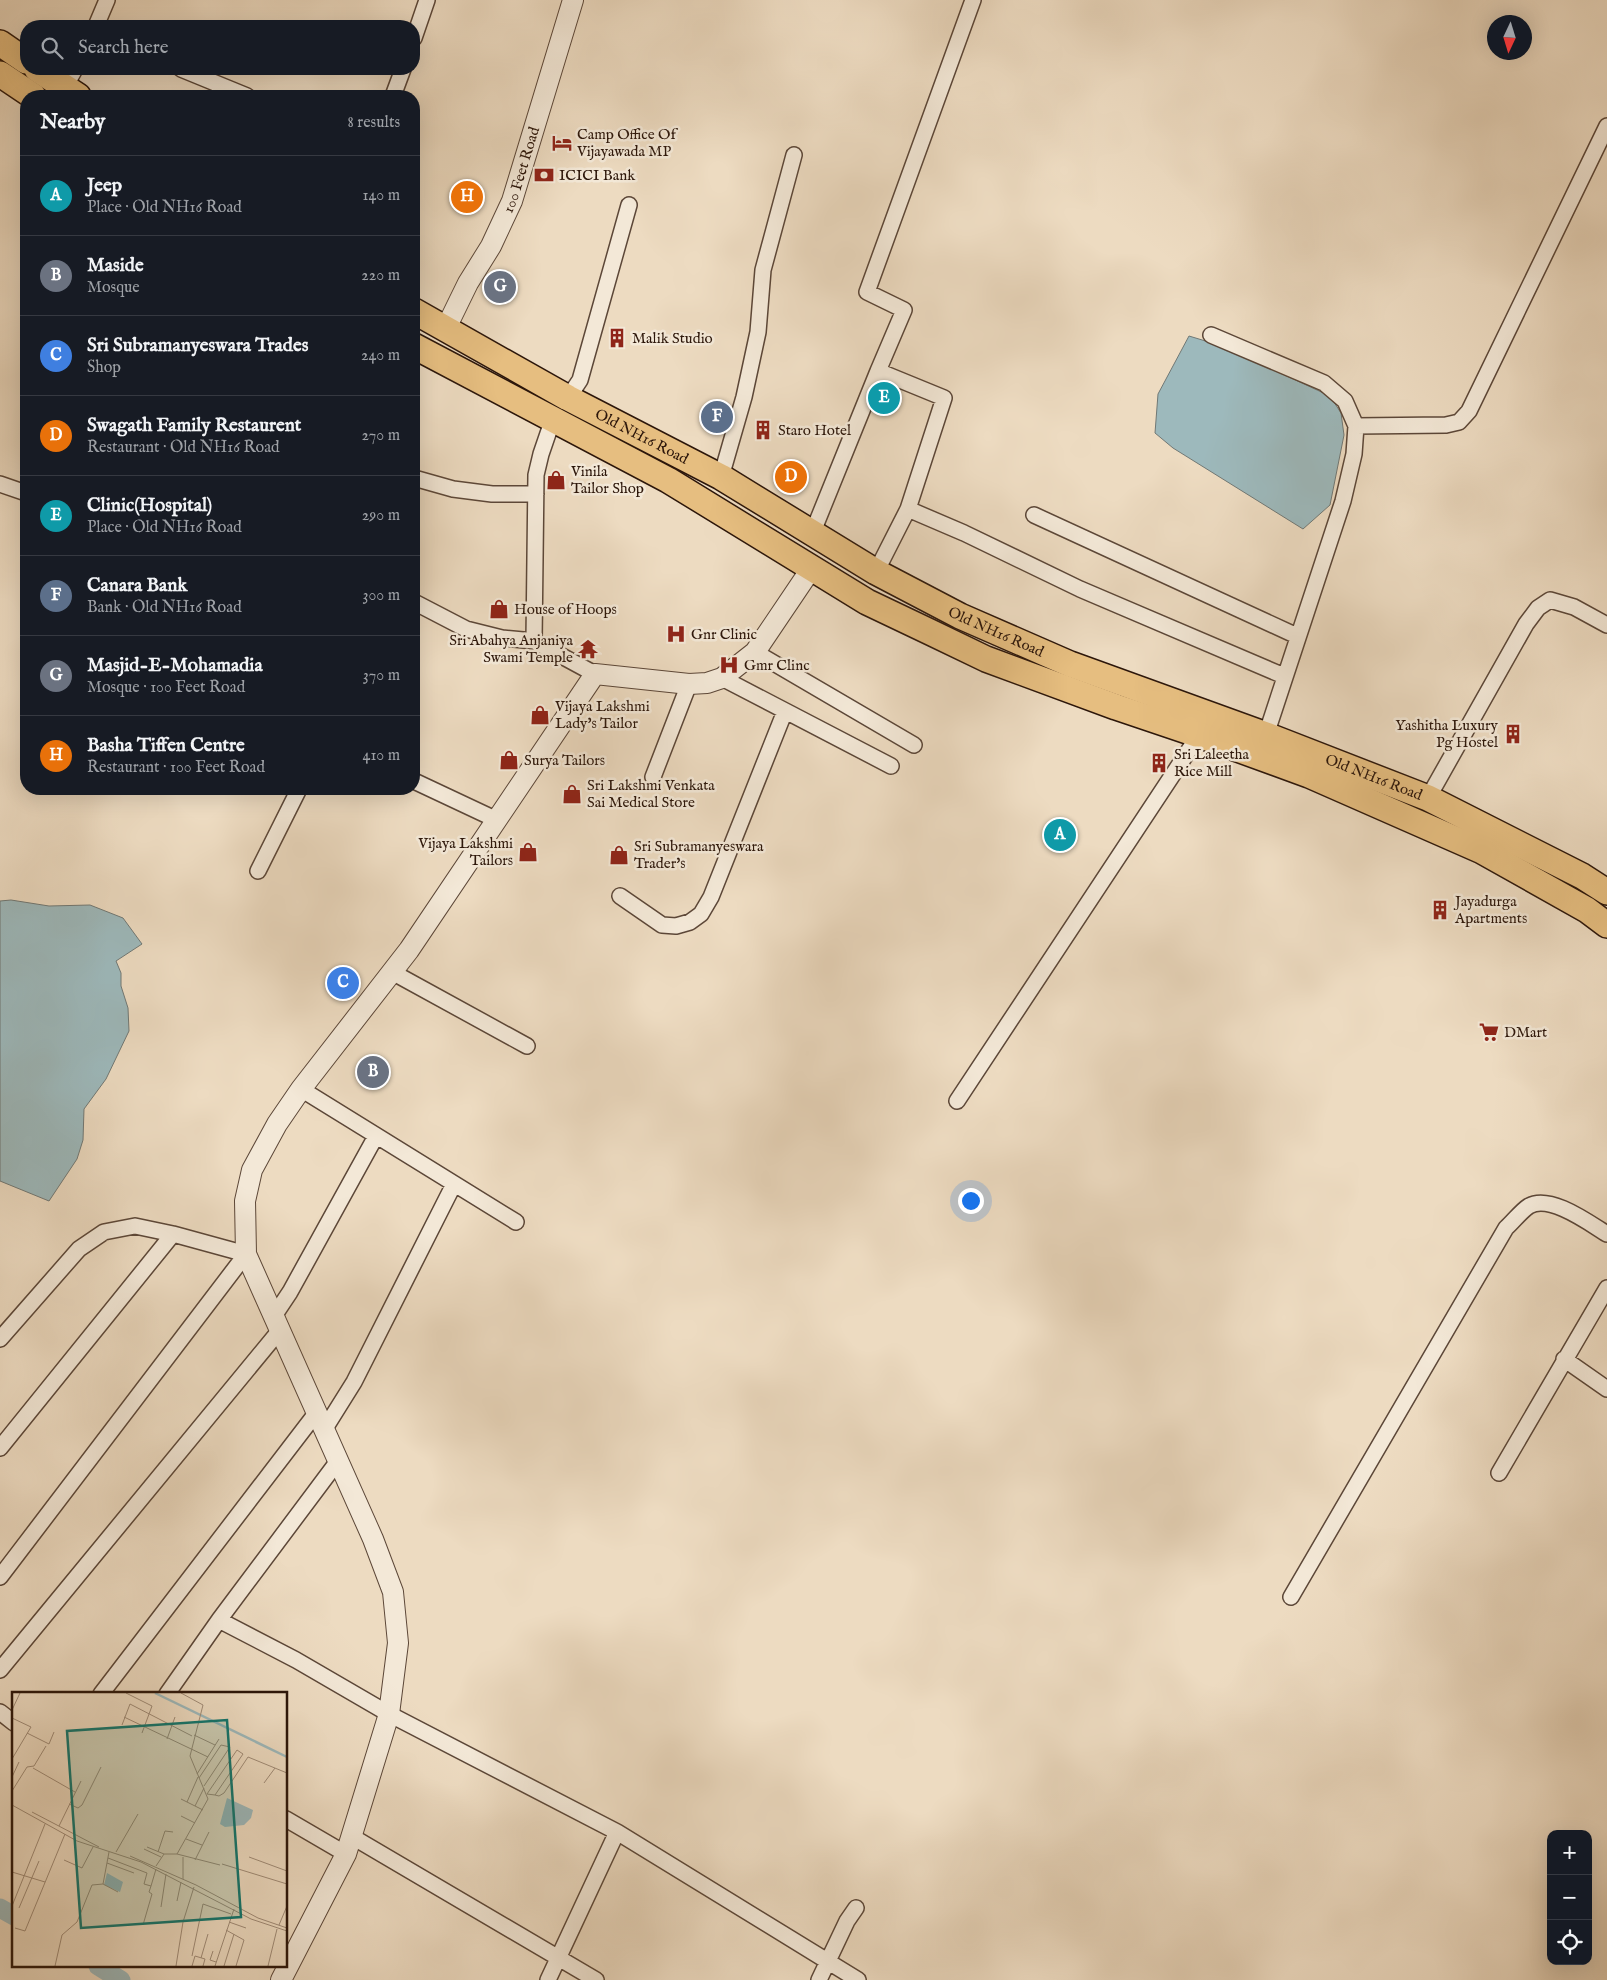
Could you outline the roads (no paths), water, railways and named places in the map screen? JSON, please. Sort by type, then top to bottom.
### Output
[{"type":"main road","points":[[0,43],[20,57]]},
{"type":"main road","points":[[0,74],[24,90]]},
{"type":"main road","points":[[51,75],[72,84]]},
{"type":"main road","name":"Old NH16 Road","points":[[420,314],[568,398],[721,477],[876,572],[960,616],[1070,664],[1266,735],[1428,798],[1582,876],[1607,892]]},
{"type":"main road","name":"Old NH16 Road","points":[[420,349],[668,480],[866,602],[986,659],[1116,708],[1199,735],[1309,775],[1482,851],[1587,910],[1607,925]]},
{"type":"street","points":[[98,20],[106,0]]},
{"type":"street","points":[[420,20],[427,0]]},
{"type":"street","name":"100 Feet Road","points":[[446,328],[468,283],[491,246],[512,201],[573,0]]},
{"type":"street","points":[[812,534],[904,310],[867,292],[973,0]]},
{"type":"street","points":[[196,75],[232,90]]},
{"type":"street","points":[[396,90],[400,75]]},
{"type":"street","points":[[1356,426],[1446,425],[1459,422],[1469,411],[1607,126]]},
{"type":"street","points":[[721,477],[744,397],[758,332],[763,270],[794,155]]},
{"type":"street","points":[[568,398],[580,380],[629,205]]},
{"type":"street","points":[[1211,335],[1324,383],[1345,401],[1356,426],[1354,454],[1343,501],[1266,735]]},
{"type":"street","points":[[876,572],[908,508],[944,398],[878,371]]},
{"type":"street","points":[[534,641],[536,475],[553,419]]},
{"type":"street","points":[[420,480],[453,489],[492,494],[536,494]]},
{"type":"street","points":[[0,484],[20,491]]},
{"type":"street","points":[[908,508],[1080,589],[1284,676]]},
{"type":"street","points":[[1034,515],[1297,636]]},
{"type":"street","points":[[420,605],[466,629],[502,638],[534,641],[595,674],[689,684],[707,683],[722,678],[755,652],[811,569]]},
{"type":"street","points":[[1428,798],[1526,624],[1538,608],[1550,600],[1574,607],[1607,625]]},
{"type":"street","points":[[755,652],[914,745]]},
{"type":"street","points":[[288,1965],[349,1845],[388,1714],[398,1643],[393,1592],[373,1539],[246,1254],[245,1201],[252,1170],[277,1124],[301,1089],[392,972],[595,674]]},
{"type":"street","points":[[722,678],[891,766]]},
{"type":"street","points":[[653,777],[689,684]]},
{"type":"street","points":[[620,896],[662,925],[676,926],[690,922],[701,914],[711,897],[785,711]]},
{"type":"street","points":[[957,1101],[1199,735]]},
{"type":"street","points":[[420,784],[497,820]]},
{"type":"street","points":[[258,871],[296,795]]},
{"type":"street","points":[[392,972],[527,1046]]},
{"type":"street","points":[[301,1089],[516,1222]]},
{"type":"street","points":[[0,1670],[277,1323],[290,1292],[376,1136]]},
{"type":"street","points":[[103,1692],[354,1382],[454,1184]]},
{"type":"street","points":[[1291,1597],[1506,1228],[1529,1206],[1544,1204],[1568,1211],[1607,1234]]},
{"type":"street","points":[[0,1339],[78,1249],[104,1232],[135,1226],[173,1234],[246,1254]]},
{"type":"street","points":[[0,1448],[173,1234]]},
{"type":"street","points":[[0,1576],[246,1254]]},
{"type":"street","points":[[1499,1473],[1607,1288]]},
{"type":"street","points":[[1564,1360],[1607,1389]]},
{"type":"street","points":[[168,1692],[219,1620],[338,1461]]},
{"type":"street","points":[[219,1620],[296,1660],[388,1714],[617,1832],[858,1980]]},
{"type":"street","points":[[0,1712],[12,1721]]},
{"type":"street","points":[[288,1820],[349,1845],[596,1980]]},
{"type":"street","points":[[548,1980],[617,1832]]},
{"type":"street","points":[[819,1980],[827,1961],[856,1908]]},
{"type":"water","points":[[1189,336],[1222,346],[1330,396],[1341,413],[1344,435],[1330,505],[1303,529],[1173,448],[1155,433],[1158,394]]},
{"type":"water","points":[[11,900],[49,906],[90,905],[123,918],[142,944],[116,961],[121,973],[121,986],[128,1008],[129,1031],[106,1079],[84,1109],[83,1140],[77,1159],[49,1201],[0,1181],[0,901]]},
{"type":"waterway","points":[[0,1908],[12,1915]]},
{"type":"waterway","points":[[101,1968],[121,1980]]},
{"type":"place","name":"Camp Office Of Vijayawada MP","points":[[562,143]]},
{"type":"place","name":"ICICI Bank","points":[[544,175]]},
{"type":"place","name":"Basha Tiffen Centre","points":[[467,197]]},
{"type":"place","name":"Masjid-E-Mohamadia","points":[[500,287]]},
{"type":"place","name":"Malik Studio","points":[[617,338]]},
{"type":"place","name":"Clinic(Hospital)","points":[[884,398]]},
{"type":"place","name":"Canara Bank","points":[[717,417]]},
{"type":"place","name":"Staro Hotel","points":[[763,430]]},
{"type":"place","name":"Swagath Family Restaurent","points":[[791,477]]},
{"type":"place","name":"Vinila Tailor Shop","points":[[556,480]]},
{"type":"place","name":"House of Hoops","points":[[499,609]]},
{"type":"place","name":"Gnr Clinic","points":[[676,634]]},
{"type":"place","name":"Sri Abahya Anjaniya Swami Temple","points":[[588,649]]},
{"type":"place","name":"Gmr Clinc","points":[[729,665]]},
{"type":"place","name":"Vijaya Lakshmi Lady's Tailor","points":[[540,715]]},
{"type":"place","name":"Yashitha Luxury Pg Hostel","points":[[1513,734]]},
{"type":"place","name":"Surya Tailors","points":[[509,760]]},
{"type":"place","name":"Sri Laleetha Rice Mill","points":[[1159,763]]},
{"type":"place","name":"Sri Lakshmi Venkata Sai Medical Store","points":[[572,794]]},
{"type":"place","name":"Jeep","points":[[1060,835]]},
{"type":"place","name":"Vijaya Lakshmi Tailors","points":[[528,852]]},
{"type":"place","name":"Sri Subramanyeswara Trader's","points":[[619,855]]},
{"type":"place","name":"Jayadurga Apartments","points":[[1440,910]]},
{"type":"place","name":"Sri Subramanyeswara Trades","points":[[343,983]]},
{"type":"place","name":"DMart","points":[[1489,1032]]},
{"type":"place","name":"Maside","points":[[373,1072]]}]
